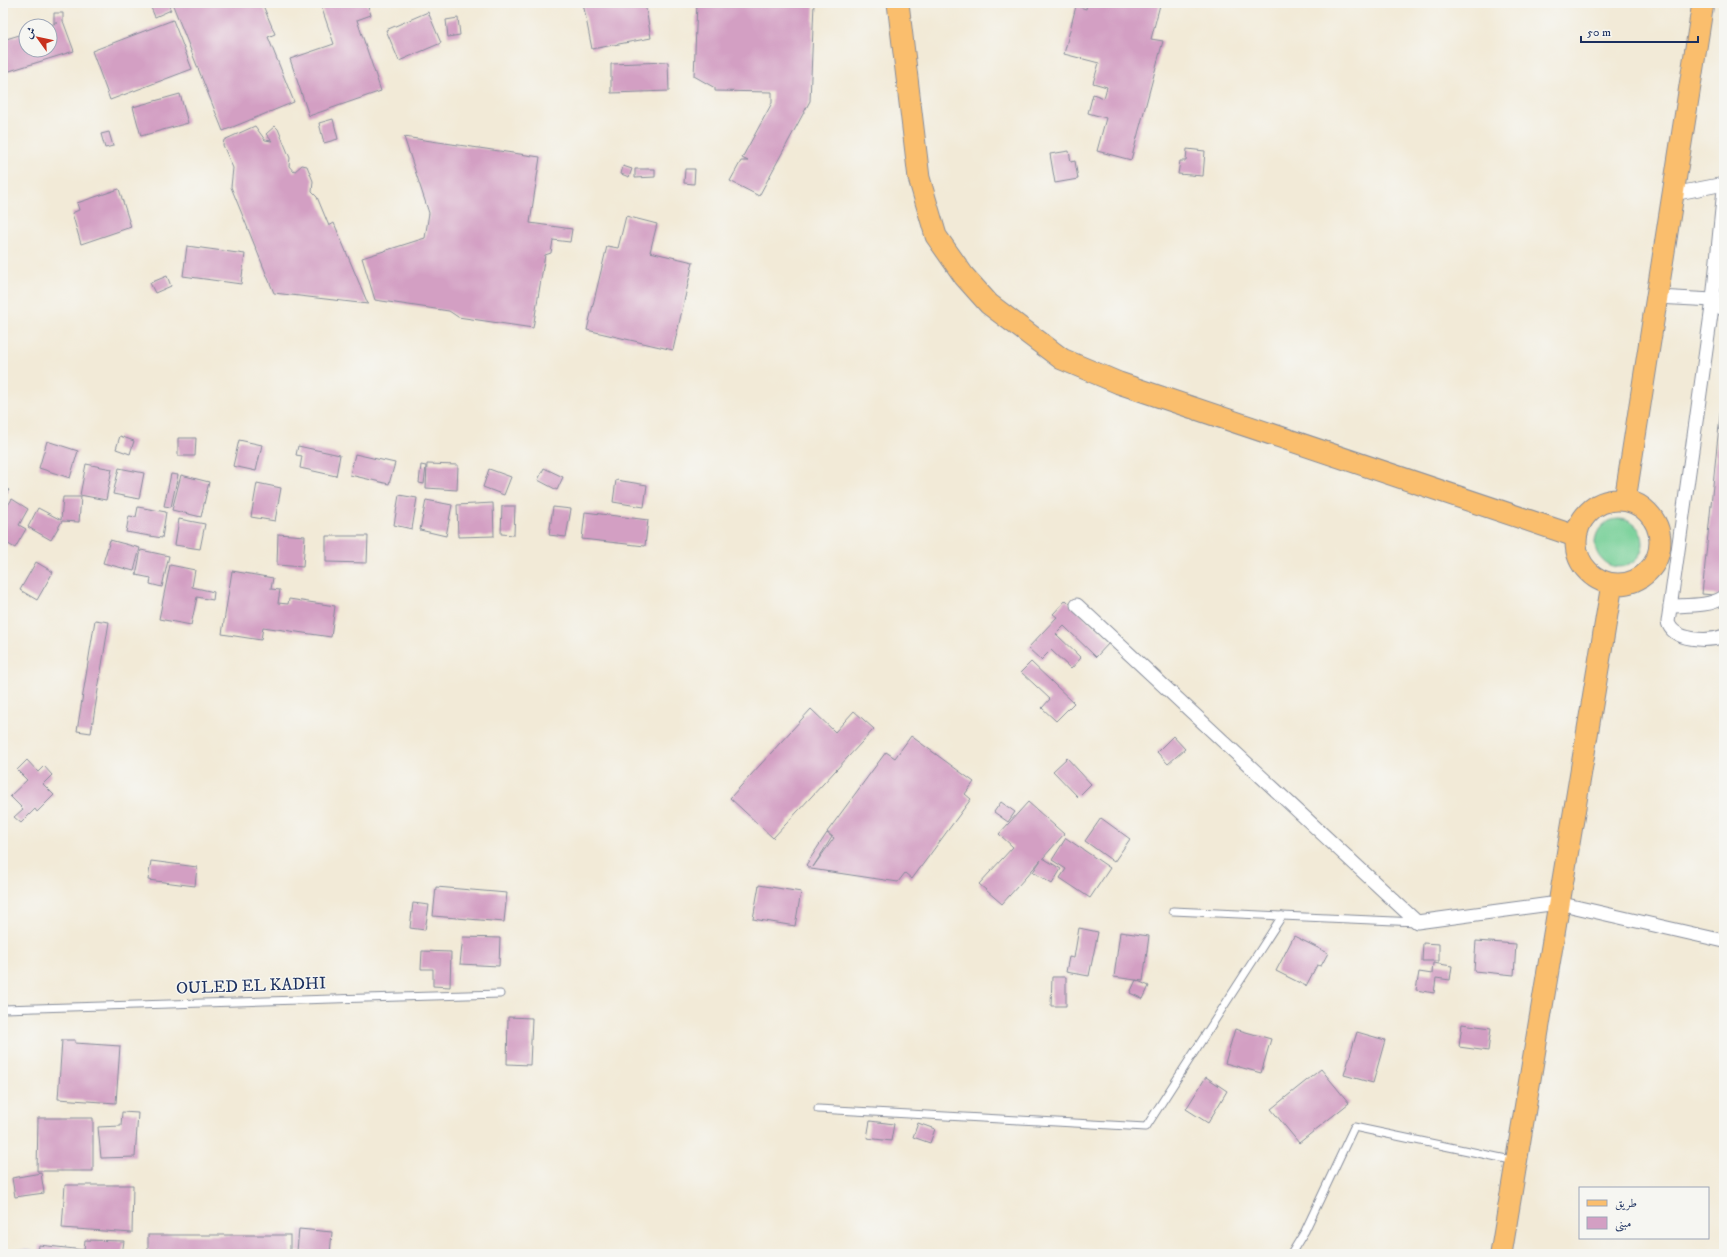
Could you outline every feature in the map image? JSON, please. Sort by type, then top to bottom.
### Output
[{"type":"main road","points":[[898,3],[919,178],[936,236],[964,276],[988,304],[1062,359],[1119,383],[1575,536]]},
{"type":"main road","points":[[1625,500],[1703,3]]},
{"type":"main road","points":[[1611,500],[1625,500],[1643,508],[1656,522],[1660,535],[1660,548],[1656,561],[1648,572],[1632,582],[1612,584],[1596,579],[1584,568],[1576,553],[1575,536],[1579,523],[1587,512],[1598,504],[1611,500]]},
{"type":"main road","points":[[1501,1254],[1612,584]]},
{"type":"street","points":[[1673,194],[1724,184]]},
{"type":"street","points":[[1724,189],[1713,300],[1668,622],[1670,629],[1677,634],[1695,639],[1724,636]]},
{"type":"street","points":[[1656,297],[1713,300],[1724,310]]},
{"type":"street","points":[[1670,606],[1704,604],[1724,598]]},
{"type":"street","points":[[1077,605],[1416,922],[1558,903],[1724,941]]},
{"type":"lane","points":[[1173,911],[1416,922]]},
{"type":"lane","points":[[818,1109],[1146,1126],[1282,916]]},
{"type":"lane","name":"OULED EL KADHI","points":[[3,1009],[500,994]]},
{"type":"lane","points":[[1291,1254],[1305,1230],[1354,1128],[1516,1161]]},
{"type":"shaded area","points":[[15,1249],[77,1253],[15,1254]]},
{"type":"green space","points":[[1614,519],[1624,519],[1633,523],[1639,529],[1642,534],[1642,552],[1633,563],[1624,567],[1614,567],[1605,563],[1599,557],[1595,548],[1595,538],[1599,529],[1605,523]]},
{"type":"building","points":[[149,3],[167,3],[171,10],[155,17]]},
{"type":"building","points":[[172,3],[262,3],[275,34],[268,37],[294,102],[223,131]]},
{"type":"building","points":[[320,3],[367,3],[371,15],[357,20],[381,91],[309,116],[290,59],[334,44]]},
{"type":"building","points":[[583,3],[645,3],[651,38],[592,49]]},
{"type":"building","points":[[697,3],[814,3],[810,101],[759,196],[730,181],[741,161],[748,161],[742,158],[772,103],[772,92],[715,91],[715,88],[694,76]]},
{"type":"building","points":[[1087,3],[1153,3],[1160,5],[1151,39],[1163,41],[1131,160],[1097,151],[1106,118],[1088,113],[1093,94],[1104,98],[1107,87],[1093,83],[1099,63],[1064,54],[1076,6],[1086,9]]},
{"type":"building","points":[[428,12],[441,43],[399,61],[386,30]]},
{"type":"building","points":[[54,13],[63,13],[63,21],[74,51],[58,56],[58,18],[54,18]]},
{"type":"building","points":[[458,18],[460,35],[448,37],[446,20]]},
{"type":"building","points":[[173,20],[192,69],[110,100],[92,51]]},
{"type":"building","points":[[18,35],[18,58],[51,58],[3,73],[3,40]]},
{"type":"building","points":[[668,62],[669,91],[611,93],[611,64]]},
{"type":"building","points":[[180,94],[188,123],[141,136],[133,107]]},
{"type":"building","points":[[333,119],[338,139],[324,143],[319,123]]},
{"type":"building","points":[[255,126],[265,140],[272,141],[266,134],[275,126],[278,129],[290,158],[289,166],[294,172],[302,165],[307,166],[313,181],[312,192],[317,197],[329,226],[334,223],[368,304],[274,293],[231,187],[233,168],[223,145],[224,140]]},
{"type":"building","points":[[109,132],[113,146],[105,148],[101,134]]},
{"type":"building","points":[[404,137],[540,157],[530,223],[572,229],[570,242],[553,240],[551,253],[545,255],[533,328],[458,317],[449,311],[375,300],[362,258],[425,238],[429,213]]},
{"type":"building","points":[[1187,149],[1205,151],[1203,176],[1178,174],[1180,161],[1186,161]]},
{"type":"building","points":[[1069,151],[1071,162],[1075,161],[1078,179],[1055,183],[1050,154]]},
{"type":"building","points":[[623,166],[632,169],[629,177],[621,174]]},
{"type":"building","points":[[635,169],[655,169],[655,177],[635,178]]},
{"type":"building","points":[[685,169],[695,169],[694,184],[684,183]]},
{"type":"building","points":[[119,189],[131,227],[81,244],[72,213],[79,210],[77,203]]},
{"type":"building","points":[[626,216],[657,224],[650,252],[693,262],[673,350],[587,330],[607,246],[618,248]]},
{"type":"building","points":[[187,246],[245,254],[241,284],[183,276]]},
{"type":"building","points":[[167,276],[171,286],[155,293],[150,283]]},
{"type":"building","points":[[1724,386],[1724,596],[1702,594]]},
{"type":"building","points":[[120,436],[134,441],[130,454],[116,449]]},
{"type":"building","points":[[178,438],[196,438],[195,456],[178,456]]},
{"type":"building","points":[[239,440],[262,445],[256,471],[233,466]]},
{"type":"building","points":[[47,441],[78,451],[70,478],[39,468]]},
{"type":"building","points":[[298,446],[340,455],[336,476],[300,468],[302,456],[296,455]]},
{"type":"building","points":[[355,454],[395,463],[389,484],[350,475]]},
{"type":"building","points":[[86,464],[112,469],[106,500],[80,495]]},
{"type":"building","points":[[427,464],[458,465],[457,490],[426,488]]},
{"type":"building","points":[[421,465],[426,466],[424,484],[419,483]]},
{"type":"building","points":[[119,468],[144,473],[139,499],[113,494]]},
{"type":"building","points":[[544,468],[563,477],[557,490],[538,480]]},
{"type":"building","points":[[489,469],[511,477],[504,495],[483,487]]},
{"type":"building","points":[[171,474],[178,475],[171,507],[164,506]]},
{"type":"building","points":[[181,475],[209,482],[201,517],[172,510]]},
{"type":"building","points":[[616,480],[647,485],[644,507],[613,502]]},
{"type":"building","points":[[257,483],[281,488],[275,521],[251,517]]},
{"type":"building","points":[[3,486],[9,490],[3,499]]},
{"type":"building","points":[[399,495],[417,498],[412,529],[394,525]]},
{"type":"building","points":[[63,497],[81,497],[79,522],[62,521],[51,540],[28,527],[38,508],[61,520]]},
{"type":"building","points":[[12,499],[28,509],[19,525],[26,529],[15,548],[3,541],[3,513]]},
{"type":"building","points":[[426,500],[452,505],[446,536],[420,530]]},
{"type":"building","points":[[493,503],[494,536],[458,537],[457,505]]},
{"type":"building","points":[[502,506],[515,506],[514,535],[501,534]]},
{"type":"building","points":[[138,507],[166,512],[162,538],[126,532],[129,516],[136,517]]},
{"type":"building","points":[[553,507],[571,509],[566,537],[549,535]]},
{"type":"building","points":[[585,512],[648,520],[645,546],[582,539]]},
{"type":"building","points":[[179,519],[205,524],[200,549],[175,545]]},
{"type":"building","points":[[278,534],[305,536],[303,567],[277,565]]},
{"type":"building","points":[[326,536],[368,536],[367,563],[326,562]]},
{"type":"building","points":[[110,540],[140,548],[134,571],[103,563]]},
{"type":"building","points":[[141,550],[169,556],[162,587],[150,584],[151,578],[136,575]]},
{"type":"building","points":[[36,562],[53,572],[37,600],[20,590]]},
{"type":"building","points":[[170,565],[195,570],[192,587],[214,592],[213,600],[197,597],[191,625],[159,619]]},
{"type":"building","points":[[232,571],[273,578],[271,589],[280,590],[278,603],[288,604],[289,599],[335,606],[331,637],[263,627],[261,640],[222,634]]},
{"type":"building","points":[[1066,600],[1110,642],[1096,657],[1064,626],[1056,634],[1081,658],[1071,669],[1051,650],[1041,660],[1028,648],[1057,617],[1053,614]]},
{"type":"building","points":[[95,620],[109,622],[91,733],[77,731]]},
{"type":"building","points":[[1031,662],[1074,703],[1056,721],[1042,708],[1050,699],[1021,672]]},
{"type":"building","points":[[811,709],[835,732],[854,711],[874,729],[773,838],[730,798]]},
{"type":"building","points":[[911,736],[974,782],[965,794],[971,799],[912,879],[905,873],[898,882],[811,869],[806,865],[827,833],[832,837],[813,867],[834,838],[827,832],[886,752],[895,758]]},
{"type":"building","points":[[1173,736],[1185,749],[1168,764],[1157,752]]},
{"type":"building","points":[[1067,758],[1091,784],[1078,797],[1053,771]]},
{"type":"building","points":[[27,760],[38,772],[44,766],[52,775],[43,784],[54,795],[37,812],[35,809],[21,823],[14,817],[23,809],[10,796],[27,780],[17,770]]},
{"type":"building","points":[[1001,802],[1015,812],[1008,822],[994,812]]},
{"type":"building","points":[[1028,802],[1064,834],[1043,858],[1061,869],[1052,884],[1033,872],[1041,860],[1002,904],[979,884],[1013,847],[999,834]]},
{"type":"building","points":[[1101,818],[1130,839],[1114,862],[1085,841]]},
{"type":"building","points":[[1066,838],[1110,868],[1090,898],[1060,878],[1066,869],[1052,860]]},
{"type":"building","points":[[151,861],[197,867],[195,886],[148,880]]},
{"type":"building","points":[[759,885],[801,892],[795,926],[753,919]]},
{"type":"building","points":[[436,887],[507,893],[504,922],[433,916]]},
{"type":"building","points":[[413,903],[429,905],[425,930],[410,928]]},
{"type":"building","points":[[1079,928],[1098,932],[1089,976],[1066,972],[1069,957],[1074,958]]},
{"type":"building","points":[[1120,932],[1149,936],[1143,981],[1114,977]]},
{"type":"building","points":[[1294,936],[1328,953],[1321,966],[1317,965],[1306,986],[1276,971]]},
{"type":"building","points":[[463,937],[500,938],[499,966],[460,964]]},
{"type":"building","points":[[1476,941],[1516,944],[1514,975],[1474,971]]},
{"type":"building","points":[[1423,943],[1439,944],[1439,961],[1422,961]]},
{"type":"building","points":[[422,951],[451,952],[450,987],[433,986],[433,969],[421,969]]},
{"type":"building","points":[[1433,963],[1452,966],[1450,980],[1436,978],[1434,993],[1416,990],[1419,972],[1432,974]]},
{"type":"building","points":[[1052,977],[1066,977],[1066,1006],[1051,1006]]},
{"type":"building","points":[[1136,980],[1149,986],[1143,999],[1130,993]]},
{"type":"building","points":[[508,1017],[532,1018],[530,1065],[507,1064]]},
{"type":"building","points":[[1462,1024],[1491,1028],[1488,1051],[1459,1047]]},
{"type":"building","points":[[1235,1029],[1271,1039],[1261,1073],[1225,1063]]},
{"type":"building","points":[[1357,1032],[1385,1040],[1373,1083],[1344,1075]]},
{"type":"building","points":[[62,1040],[75,1040],[75,1043],[120,1046],[116,1103],[58,1099]]},
{"type":"building","points":[[1321,1069],[1349,1103],[1299,1143],[1271,1109]]},
{"type":"building","points":[[1206,1077],[1227,1091],[1208,1123],[1186,1109]]},
{"type":"building","points":[[122,1112],[138,1113],[135,1157],[101,1158],[98,1127],[121,1126]]},
{"type":"building","points":[[38,1118],[93,1118],[93,1171],[37,1171]]},
{"type":"building","points":[[870,1121],[894,1124],[891,1141],[867,1138]]},
{"type":"building","points":[[918,1123],[935,1129],[930,1143],[913,1137]]},
{"type":"building","points":[[41,1173],[44,1193],[15,1197],[12,1178]]},
{"type":"building","points":[[65,1185],[133,1185],[132,1233],[62,1228]]},
{"type":"building","points":[[299,1229],[332,1232],[330,1254],[297,1251]]},
{"type":"building","points":[[148,1235],[290,1235],[290,1254],[148,1254]]},
{"type":"building","points":[[85,1240],[124,1241],[122,1254],[38,1254],[39,1245],[84,1250]]}]
